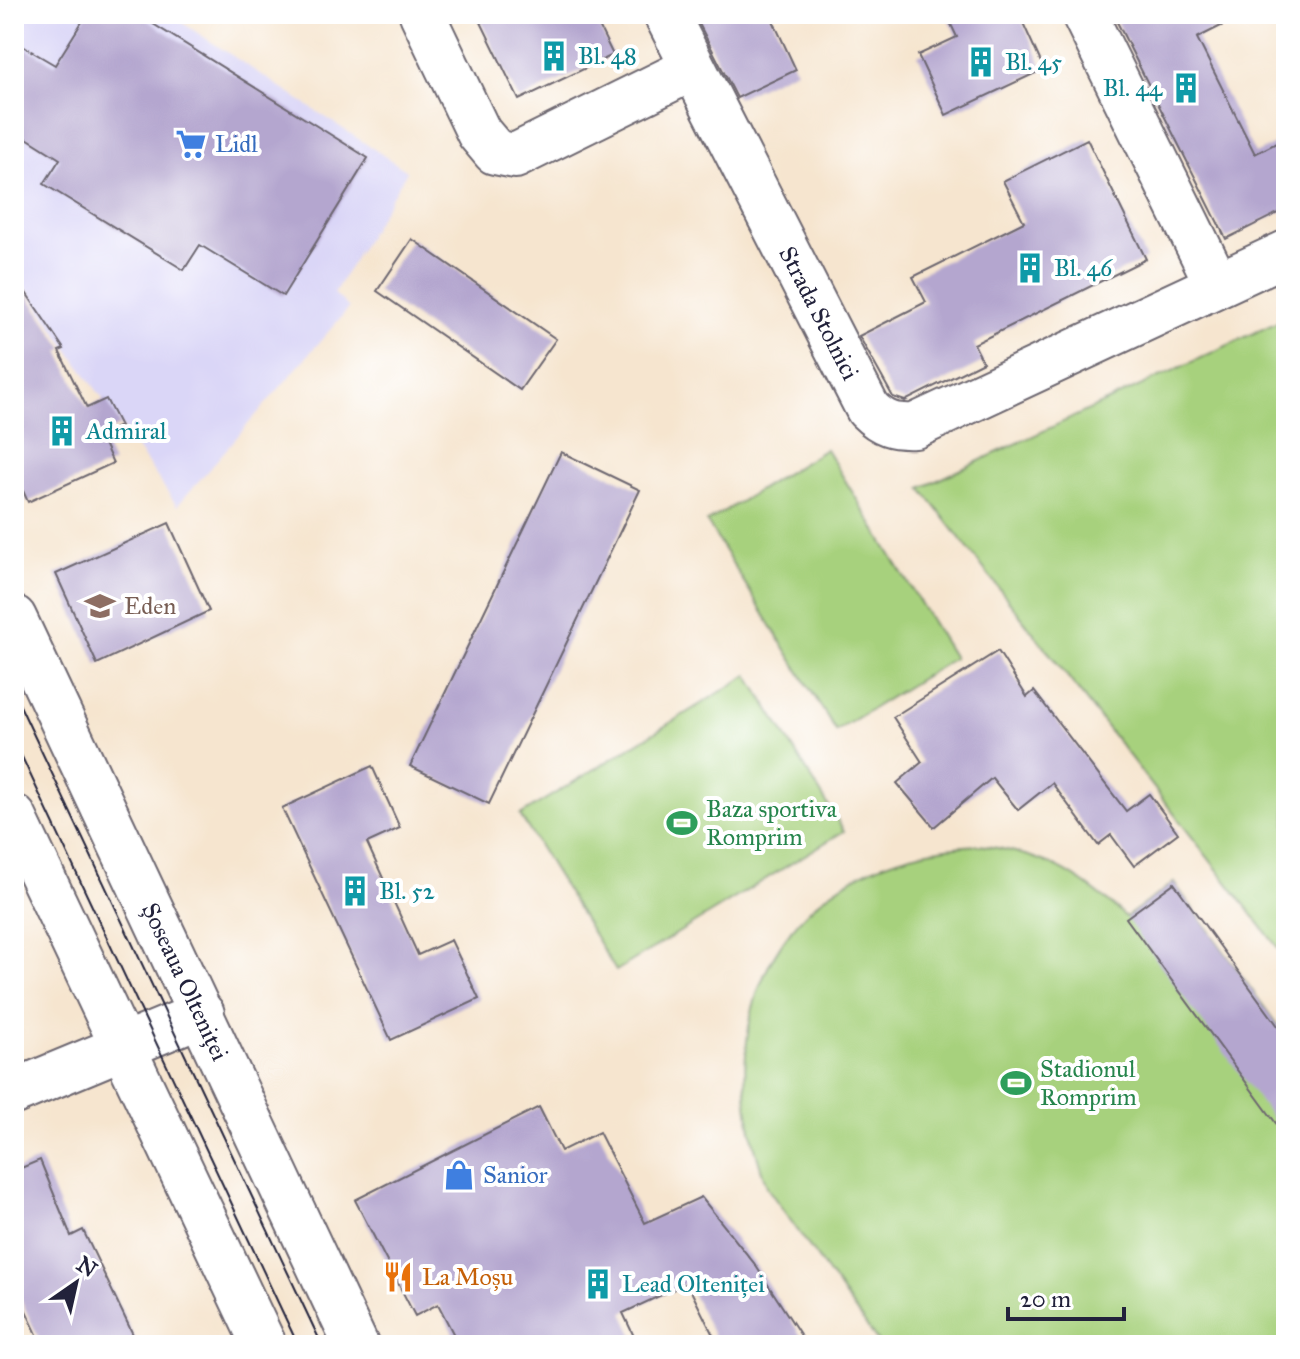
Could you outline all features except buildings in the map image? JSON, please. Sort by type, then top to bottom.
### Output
[{"type":"street","points":[[422,14],[479,133],[495,152],[515,156],[693,68]]},
{"type":"street","name":"Strada Stolnici","points":[[666,14],[868,409],[880,421],[894,427],[915,426],[1286,253]]},
{"type":"street","points":[[1084,14],[1217,284]]},
{"type":"street","name":"Șoseaua Olteniței","points":[[14,618],[356,1345]]},
{"type":"street","points":[[14,817],[264,1345]]},
{"type":"street","points":[[14,1092],[124,1049],[202,1014]]},
{"type":"shaded area","points":[[14,14],[169,14],[407,171],[334,293],[349,308],[177,506],[14,271]]},
{"type":"green space","points":[[1286,318],[1286,958],[921,488]]},
{"type":"green space","name":"Baza sportiva Romprim","points":[[826,449],[954,658],[836,731],[707,522]]},
{"type":"green space","name":"Baza sportiva Romprim","points":[[748,675],[844,831],[616,971],[520,815]]},
{"type":"green space","name":"Stadionul Romprim","points":[[979,845],[1022,854],[1058,868],[1092,888],[1126,917],[1174,883],[1286,1037],[1286,1345],[880,1345],[768,1189],[750,1124],[745,1062],[754,1005],[775,954],[808,911],[854,878],[911,855]]},
{"type":"tram line","points":[[14,693],[322,1345]]},
{"type":"tram line","points":[[14,740],[298,1345]]},
{"type":"place","name":"Bl. 48","points":[[554,56]]},
{"type":"place","name":"Bl. 45","points":[[981,62]]},
{"type":"place","name":"Bl. 44","points":[[1186,88]]},
{"type":"place","name":"Lidl","points":[[191,144]]},
{"type":"place","name":"Bl. 46","points":[[1030,268]]},
{"type":"place","name":"Admiral","points":[[62,431]]},
{"type":"place","name":"Eden","points":[[100,606]]},
{"type":"place","name":"Baza sportiva Romprim","points":[[682,823]]},
{"type":"place","name":"Bl. 52","points":[[355,891]]},
{"type":"place","name":"Stadionul Romprim","points":[[1016,1083]]},
{"type":"place","name":"Sanior","points":[[459,1175]]},
{"type":"place","name":"La Moșu","points":[[398,1277]]},
{"type":"place","name":"Lead Olteniței","points":[[598,1284]]}]
